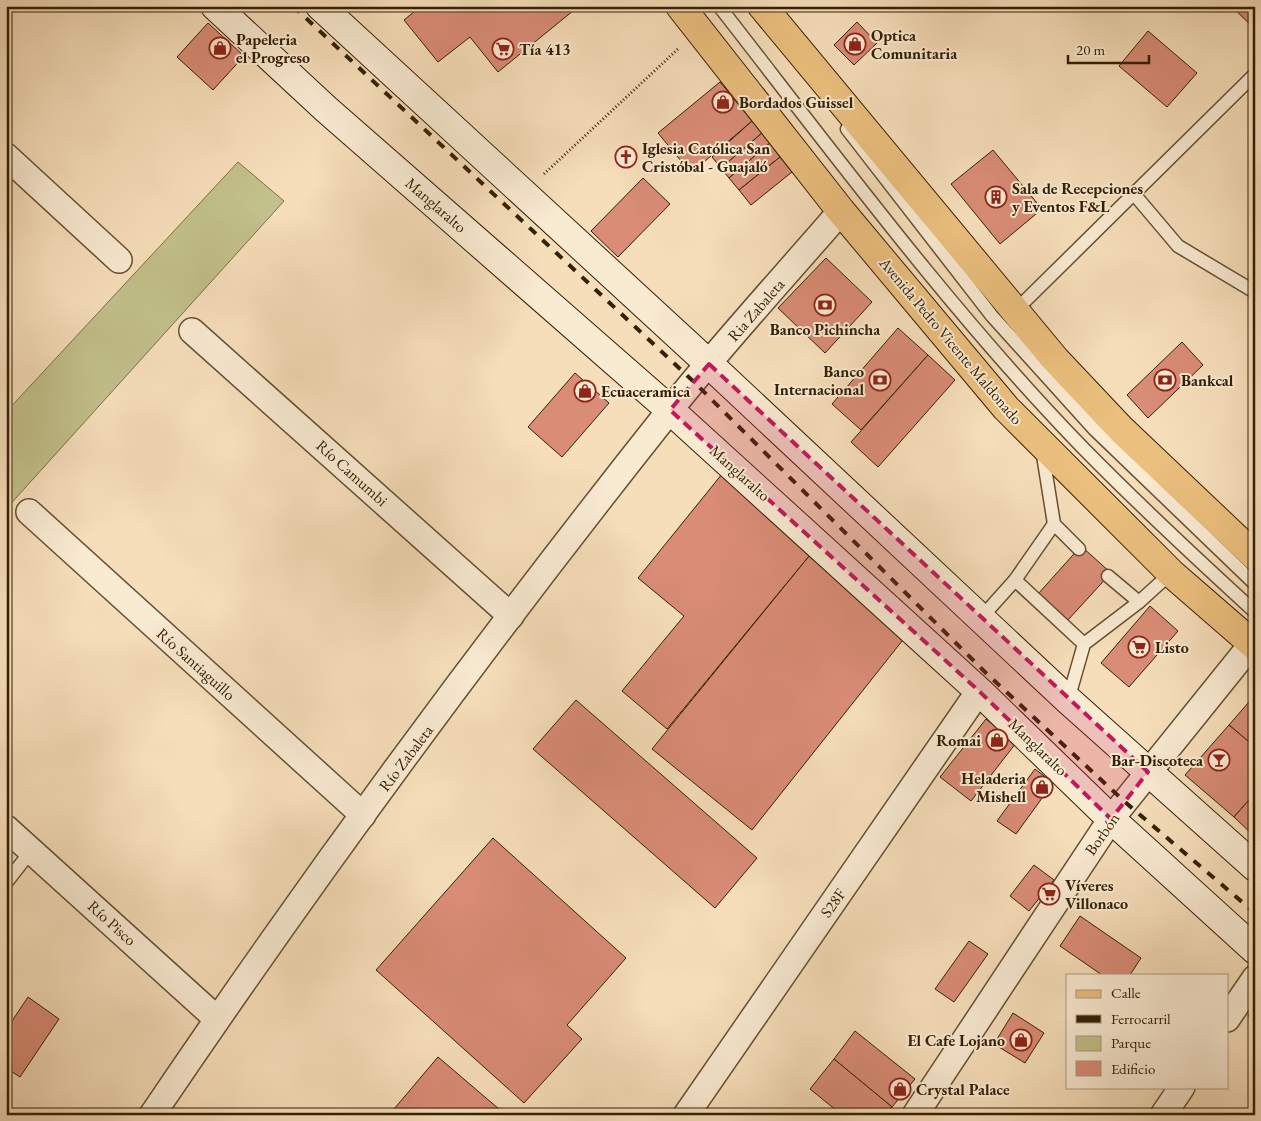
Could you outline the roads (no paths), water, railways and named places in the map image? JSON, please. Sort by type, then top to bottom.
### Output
[{"type":"main road","name":"Manglaralto","points":[[215,6],[326,109],[670,410],[979,691],[1111,819],[1255,950]]},
{"type":"main road","points":[[320,6],[709,364],[1068,700],[1255,867]]},
{"type":"main road","name":"Avenida Pedro Vicente Maldonado","points":[[680,6],[841,211],[1006,408],[1172,573],[1254,643]]},
{"type":"main road","points":[[762,6],[1014,312],[1122,430],[1255,556]]},
{"type":"street","points":[[6,156],[119,260]]},
{"type":"street","name":"Ria Zabaleta","points":[[670,410],[841,211]]},
{"type":"street","name":"Río Camumbi","points":[[192,331],[511,616]]},
{"type":"street","name":"Río Zabaleta","points":[[152,1115],[217,1019],[363,815],[511,616],[670,410]]},
{"type":"street","name":"Río Santiaguillo","points":[[29,512],[363,815]]},
{"type":"street","name":"Borbón","points":[[915,1115],[1111,819],[1254,643]]},
{"type":"street","name":"S28F","points":[[686,1115],[979,691]]},
{"type":"street","name":"Río Pisco","points":[[6,828],[217,1019]]},
{"type":"street","points":[[1228,1018],[1255,978]]},
{"type":"street","points":[[1163,1115],[1181,1088]]},
{"type":"lane","points":[[719,6],[876,207],[1012,369],[1084,448],[1255,612]]},
{"type":"lane","points":[[753,6],[992,316],[1094,429],[1255,584]]},
{"type":"lane","points":[[1014,312],[1255,74]]},
{"type":"lane","points":[[1134,194],[1178,246],[1255,292]]},
{"type":"lane","points":[[1042,444],[1054,524],[1079,549]]},
{"type":"lane","points":[[981,618],[1014,580],[1054,524]]},
{"type":"lane","points":[[1068,700],[1084,644],[1139,602],[1172,573]]},
{"type":"lane","points":[[1108,576],[1139,602]]},
{"type":"lane","points":[[1014,580],[1084,644]]},
{"type":"lane","points":[[6,883],[31,850]]},
{"type":"railway","points":[[293,6],[694,382],[986,673],[1125,802],[1255,913]]},
{"type":"place","name":"Optica Comunitaria","points":[[855,44]]},
{"type":"place","name":"Papeleria el Progreso","points":[[220,48]]},
{"type":"place","name":"Tía 413","points":[[503,49]]},
{"type":"place","name":"Bordados Guissel","points":[[723,102]]},
{"type":"place","name":"Iglesia Católica San Cristóbal - Guajaló","points":[[626,157]]},
{"type":"place","name":"Sala de Recepciones y Eventos F&L","points":[[996,197]]},
{"type":"place","name":"Banco Pichincha","points":[[825,305]]},
{"type":"place","name":"Banco Internacional","points":[[880,380]]},
{"type":"place","name":"Bankcal","points":[[1165,380]]},
{"type":"place","name":"Ecuaceramica","points":[[585,391]]},
{"type":"place","name":"Listo","points":[[1139,647]]},
{"type":"place","name":"Romai","points":[[997,740]]},
{"type":"place","name":"Bar-Discoteca","points":[[1219,760]]},
{"type":"place","name":"Heladeria Mishell","points":[[1042,787]]},
{"type":"place","name":"Víveres Villonaco","points":[[1049,894]]},
{"type":"place","name":"El Cafe Lojano","points":[[1021,1040]]},
{"type":"place","name":"Crystal Palace","points":[[900,1089]]}]
